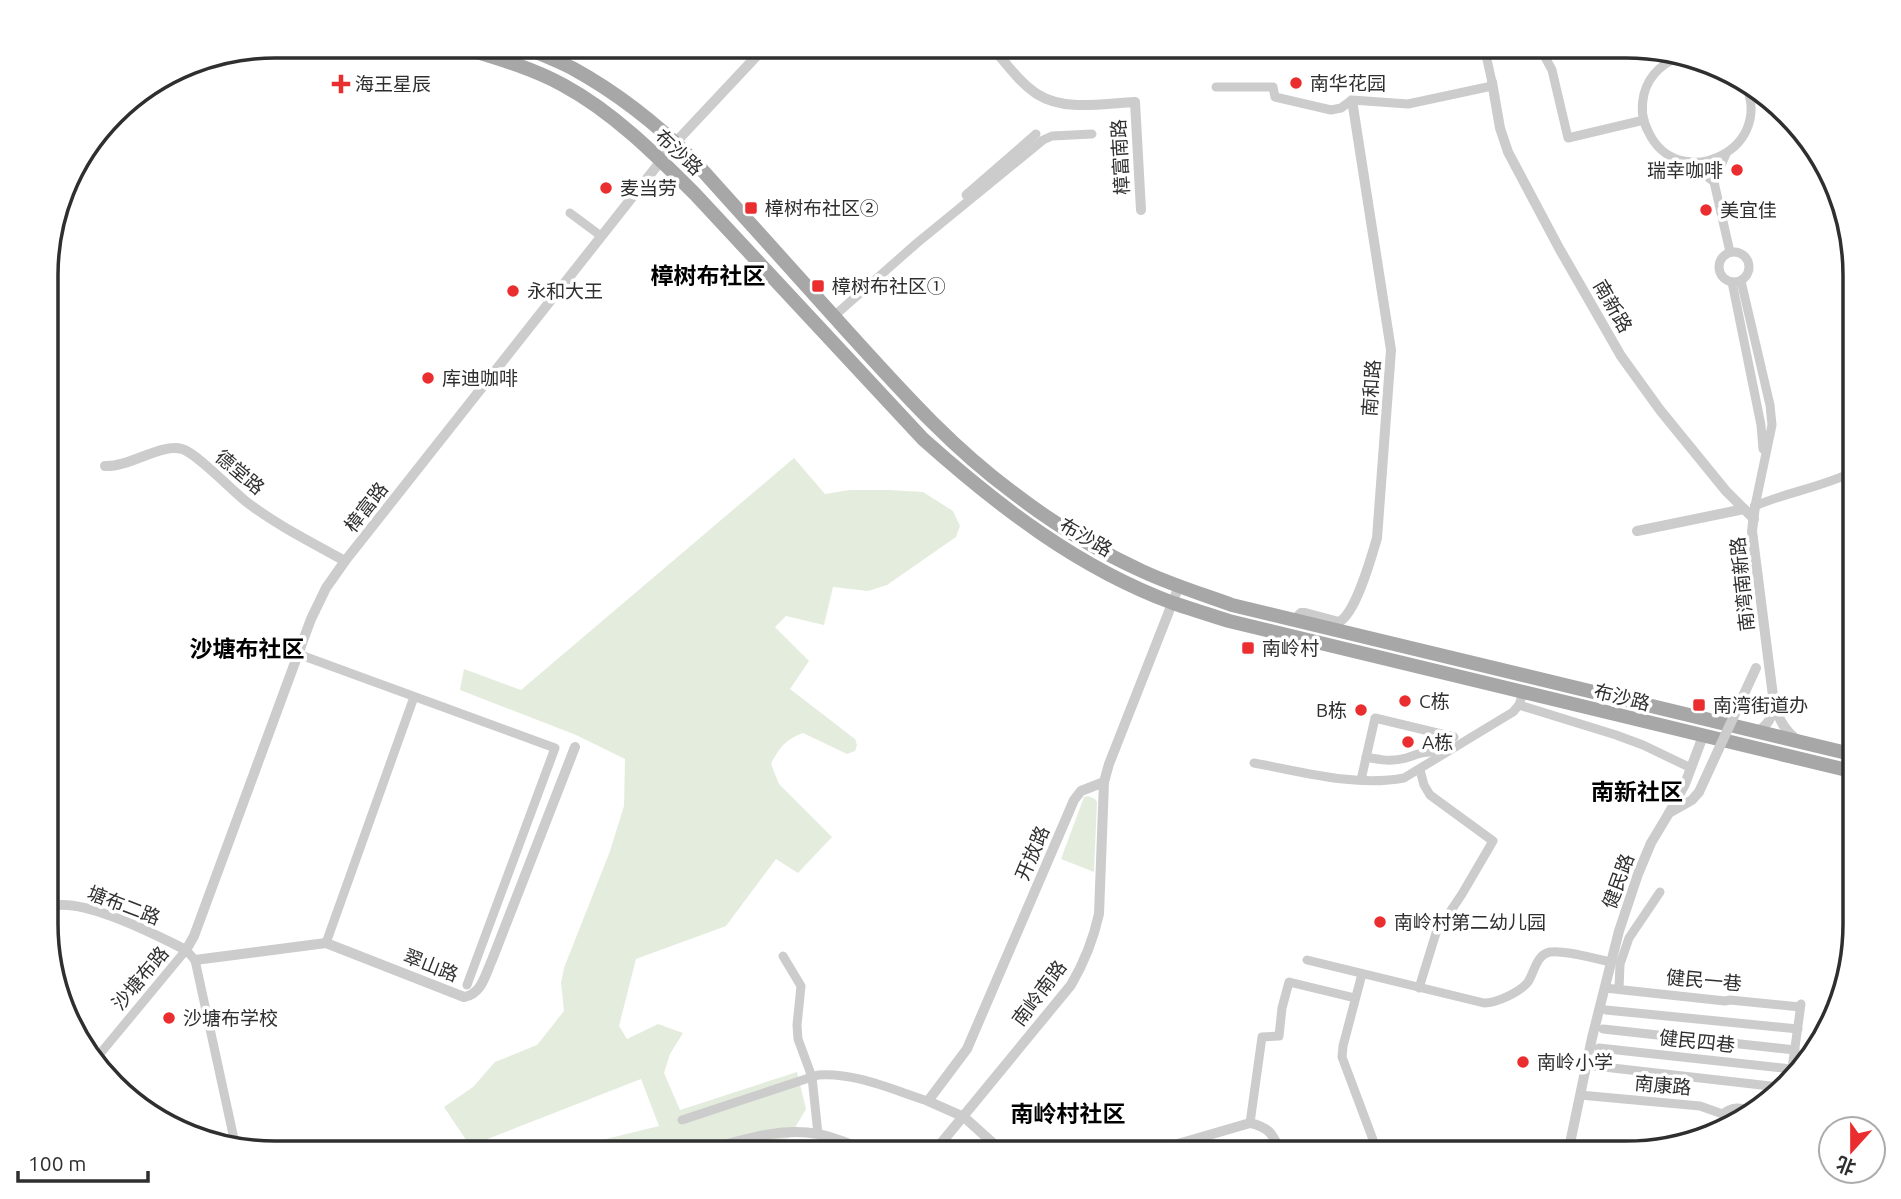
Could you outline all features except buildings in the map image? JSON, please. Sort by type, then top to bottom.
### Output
[{"type":"main road","name":"布沙路","points":[[497,58],[563,85],[609,115],[695,194],[923,439],[962,474],[1045,537],[1123,580],[1172,603],[1229,621],[1521,699],[1703,736],[1843,769]]},
{"type":"main road","name":"布沙路","points":[[549,58],[572,68],[619,98],[675,143],[937,428],[1011,492],[1100,549],[1142,571],[1232,605],[1843,752]]},
{"type":"main road","points":[[609,115],[619,98]]},
{"type":"street","points":[[675,143],[750,58]]},
{"type":"street","name":"樟富南路","points":[[1002,58],[1021,80],[1048,99],[1079,104],[1135,102],[1141,210]]},
{"type":"street","points":[[1216,87],[1273,87],[1275,97],[1331,110],[1352,100],[1408,104],[1492,84],[1487,58]]},
{"type":"street","points":[[1546,58],[1552,70],[1568,138],[1644,120]]},
{"type":"street","points":[[1669,62],[1658,69],[1648,84],[1643,102],[1644,120],[1650,136],[1662,149],[1676,158],[1689,162],[1709,161],[1726,154],[1740,142],[1748,126],[1751,115],[1750,98]]},
{"type":"street","name":"南新路","points":[[1492,84],[1500,128],[1508,152],[1621,356],[1668,420],[1726,491],[1750,508]]},
{"type":"street","name":"南和路","points":[[1296,621],[1301,613],[1339,622],[1345,619],[1377,538],[1391,350],[1352,100]]},
{"type":"street","points":[[832,315],[1036,134]]},
{"type":"street","points":[[832,315],[1043,140],[1052,136],[1092,134]]},
{"type":"street","name":"樟富路","points":[[186,950],[194,936],[322,595],[345,561],[675,143]]},
{"type":"street","points":[[1726,154],[1714,182],[1730,252]]},
{"type":"street","points":[[1689,162],[1714,182]]},
{"type":"street","points":[[570,213],[601,236]]},
{"type":"street","points":[[1730,252],[1740,253],[1749,265],[1748,274],[1737,281],[1724,278],[1719,269],[1720,261],[1730,252]]},
{"type":"street","name":"南湾南新路","points":[[1737,281],[1761,425],[1763,461],[1750,508],[1754,519],[1752,531],[1774,704],[1785,728],[1802,743]]},
{"type":"street","name":"德堂路","points":[[105,466],[123,464],[165,449],[184,449],[275,522],[345,561]]},
{"type":"street","points":[[1637,531],[1750,508],[1773,498],[1843,477]]},
{"type":"street","points":[[1104,782],[1179,586]]},
{"type":"street","name":"健民路","points":[[1570,1141],[1611,962],[1638,874],[1651,843],[1669,813],[1692,800],[1699,792],[1756,668],[1768,653]]},
{"type":"street","points":[[298,654],[555,748],[467,985]]},
{"type":"street","points":[[326,943],[414,696]]},
{"type":"street","points":[[1254,763],[1344,779],[1385,782],[1404,778],[1513,712],[1521,699],[1643,745],[1691,768]]},
{"type":"street","points":[[1755,732],[1768,723],[1774,704]]},
{"type":"street","points":[[1361,780],[1375,718],[1442,731],[1454,737]]},
{"type":"street","points":[[1669,813],[1680,795],[1703,736]]},
{"type":"street","name":"翠山路","points":[[195,960],[326,943],[464,997],[473,995],[481,986],[492,960],[575,747]]},
{"type":"street","points":[[1401,759],[1404,748]]},
{"type":"street","points":[[1366,757],[1401,759],[1424,751],[1433,752]]},
{"type":"street","points":[[1419,988],[1436,933],[1493,841],[1430,795],[1420,770]]},
{"type":"street","name":"开放路","points":[[928,1101],[967,1049],[1074,800],[1081,792],[1104,782]]},
{"type":"street","name":"南岭南路","points":[[943,1141],[1070,985],[1086,958],[1096,932],[1099,914],[1104,782]]},
{"type":"street","points":[[1619,989],[1620,964],[1629,938],[1655,908],[1660,892]]},
{"type":"street","name":"塘布二路","points":[[58,904],[75,905],[144,930],[186,950]]},
{"type":"street","points":[[186,950],[195,960],[234,1137]]},
{"type":"street","name":"沙塘布路","points":[[101,1053],[186,950]]},
{"type":"street","points":[[1307,960],[1484,1003],[1494,1003],[1523,987],[1536,963],[1549,952],[1611,962]]},
{"type":"street","points":[[783,956],[801,986],[798,1039],[812,1077],[818,1134]]},
{"type":"street","points":[[1362,974],[1342,1057],[1374,1141]]},
{"type":"street","points":[[1250,1123],[1262,1037],[1279,1036],[1282,1008],[1289,982],[1355,998]]},
{"type":"street","name":"健民一巷","points":[[1605,988],[1801,1006],[1798,1029]]},
{"type":"street","points":[[1606,1010],[1798,1029],[1793,1062]]},
{"type":"street","points":[[1603,1028],[1795,1050]]},
{"type":"street","name":"健民四巷","points":[[1599,1048],[1786,1071]]},
{"type":"street","points":[[1595,1066],[1770,1086]]},
{"type":"street","points":[[682,1120],[812,1077],[834,1073],[928,1101],[964,1117],[991,1141]]},
{"type":"street","name":"南康路","points":[[1580,1095],[1700,1106],[1728,1116]]},
{"type":"street","points":[[1723,1114],[1741,1108]]},
{"type":"street","points":[[1188,1141],[1250,1123],[1273,1134],[1276,1141]]},
{"type":"street","points":[[741,1141],[763,1135],[793,1132],[818,1134],[842,1141]]},
{"type":"green space","points":[[794,458],[825,494],[849,490],[923,492],[953,511],[960,526],[956,537],[887,585],[868,591],[833,587],[824,625],[786,616],[775,627],[809,661],[790,689],[855,739],[857,745],[855,751],[847,754],[803,733],[784,745],[771,764],[779,784],[832,837],[798,873],[776,859],[726,926],[636,959],[619,1026],[627,1039],[658,1024],[683,1033],[670,1054],[664,1073],[680,1110],[797,1072],[806,1109],[789,1138],[772,1141],[598,1141],[659,1126],[641,1079],[483,1141],[467,1141],[444,1107],[473,1087],[495,1062],[537,1045],[564,1011],[561,983],[564,968],[610,851],[624,806],[625,759],[576,735],[460,690],[464,669],[521,690]]},
{"type":"green space","points":[[1088,796],[1097,802],[1094,872],[1061,859],[1084,797]]},
{"type":"place","name":"南华花园","points":[[1296,83]]},
{"type":"place","name":"海王星辰","points":[[341,84]]},
{"type":"place","name":"瑞幸咖啡","points":[[1737,170]]},
{"type":"place","name":"麦当劳","points":[[606,188]]},
{"type":"place","name":"樟树布社区②","points":[[751,208]]},
{"type":"place","name":"美宜佳","points":[[1706,210]]},
{"type":"place","name":"樟树布社区①","points":[[818,286]]},
{"type":"place","name":"永和大王","points":[[513,291]]},
{"type":"place","name":"库迪咖啡","points":[[428,378]]},
{"type":"place","name":"南岭村","points":[[1248,648]]},
{"type":"place","name":"C栋","points":[[1405,701]]},
{"type":"place","name":"南湾街道办","points":[[1699,705]]},
{"type":"place","name":"B栋","points":[[1361,710]]},
{"type":"place","name":"A栋","points":[[1408,742]]},
{"type":"place","name":"南岭村第二幼儿园","points":[[1380,922]]},
{"type":"place","name":"沙塘布学校","points":[[169,1018]]},
{"type":"place","name":"南岭小学","points":[[1523,1062]]},
{"type":"district","name":"樟树布社区","points":[[708,275]]},
{"type":"district","name":"沙塘布社区","points":[[247,648]]},
{"type":"district","name":"南新社区","points":[[1637,791]]},
{"type":"district","name":"南岭村社区","points":[[1068,1113]]}]
